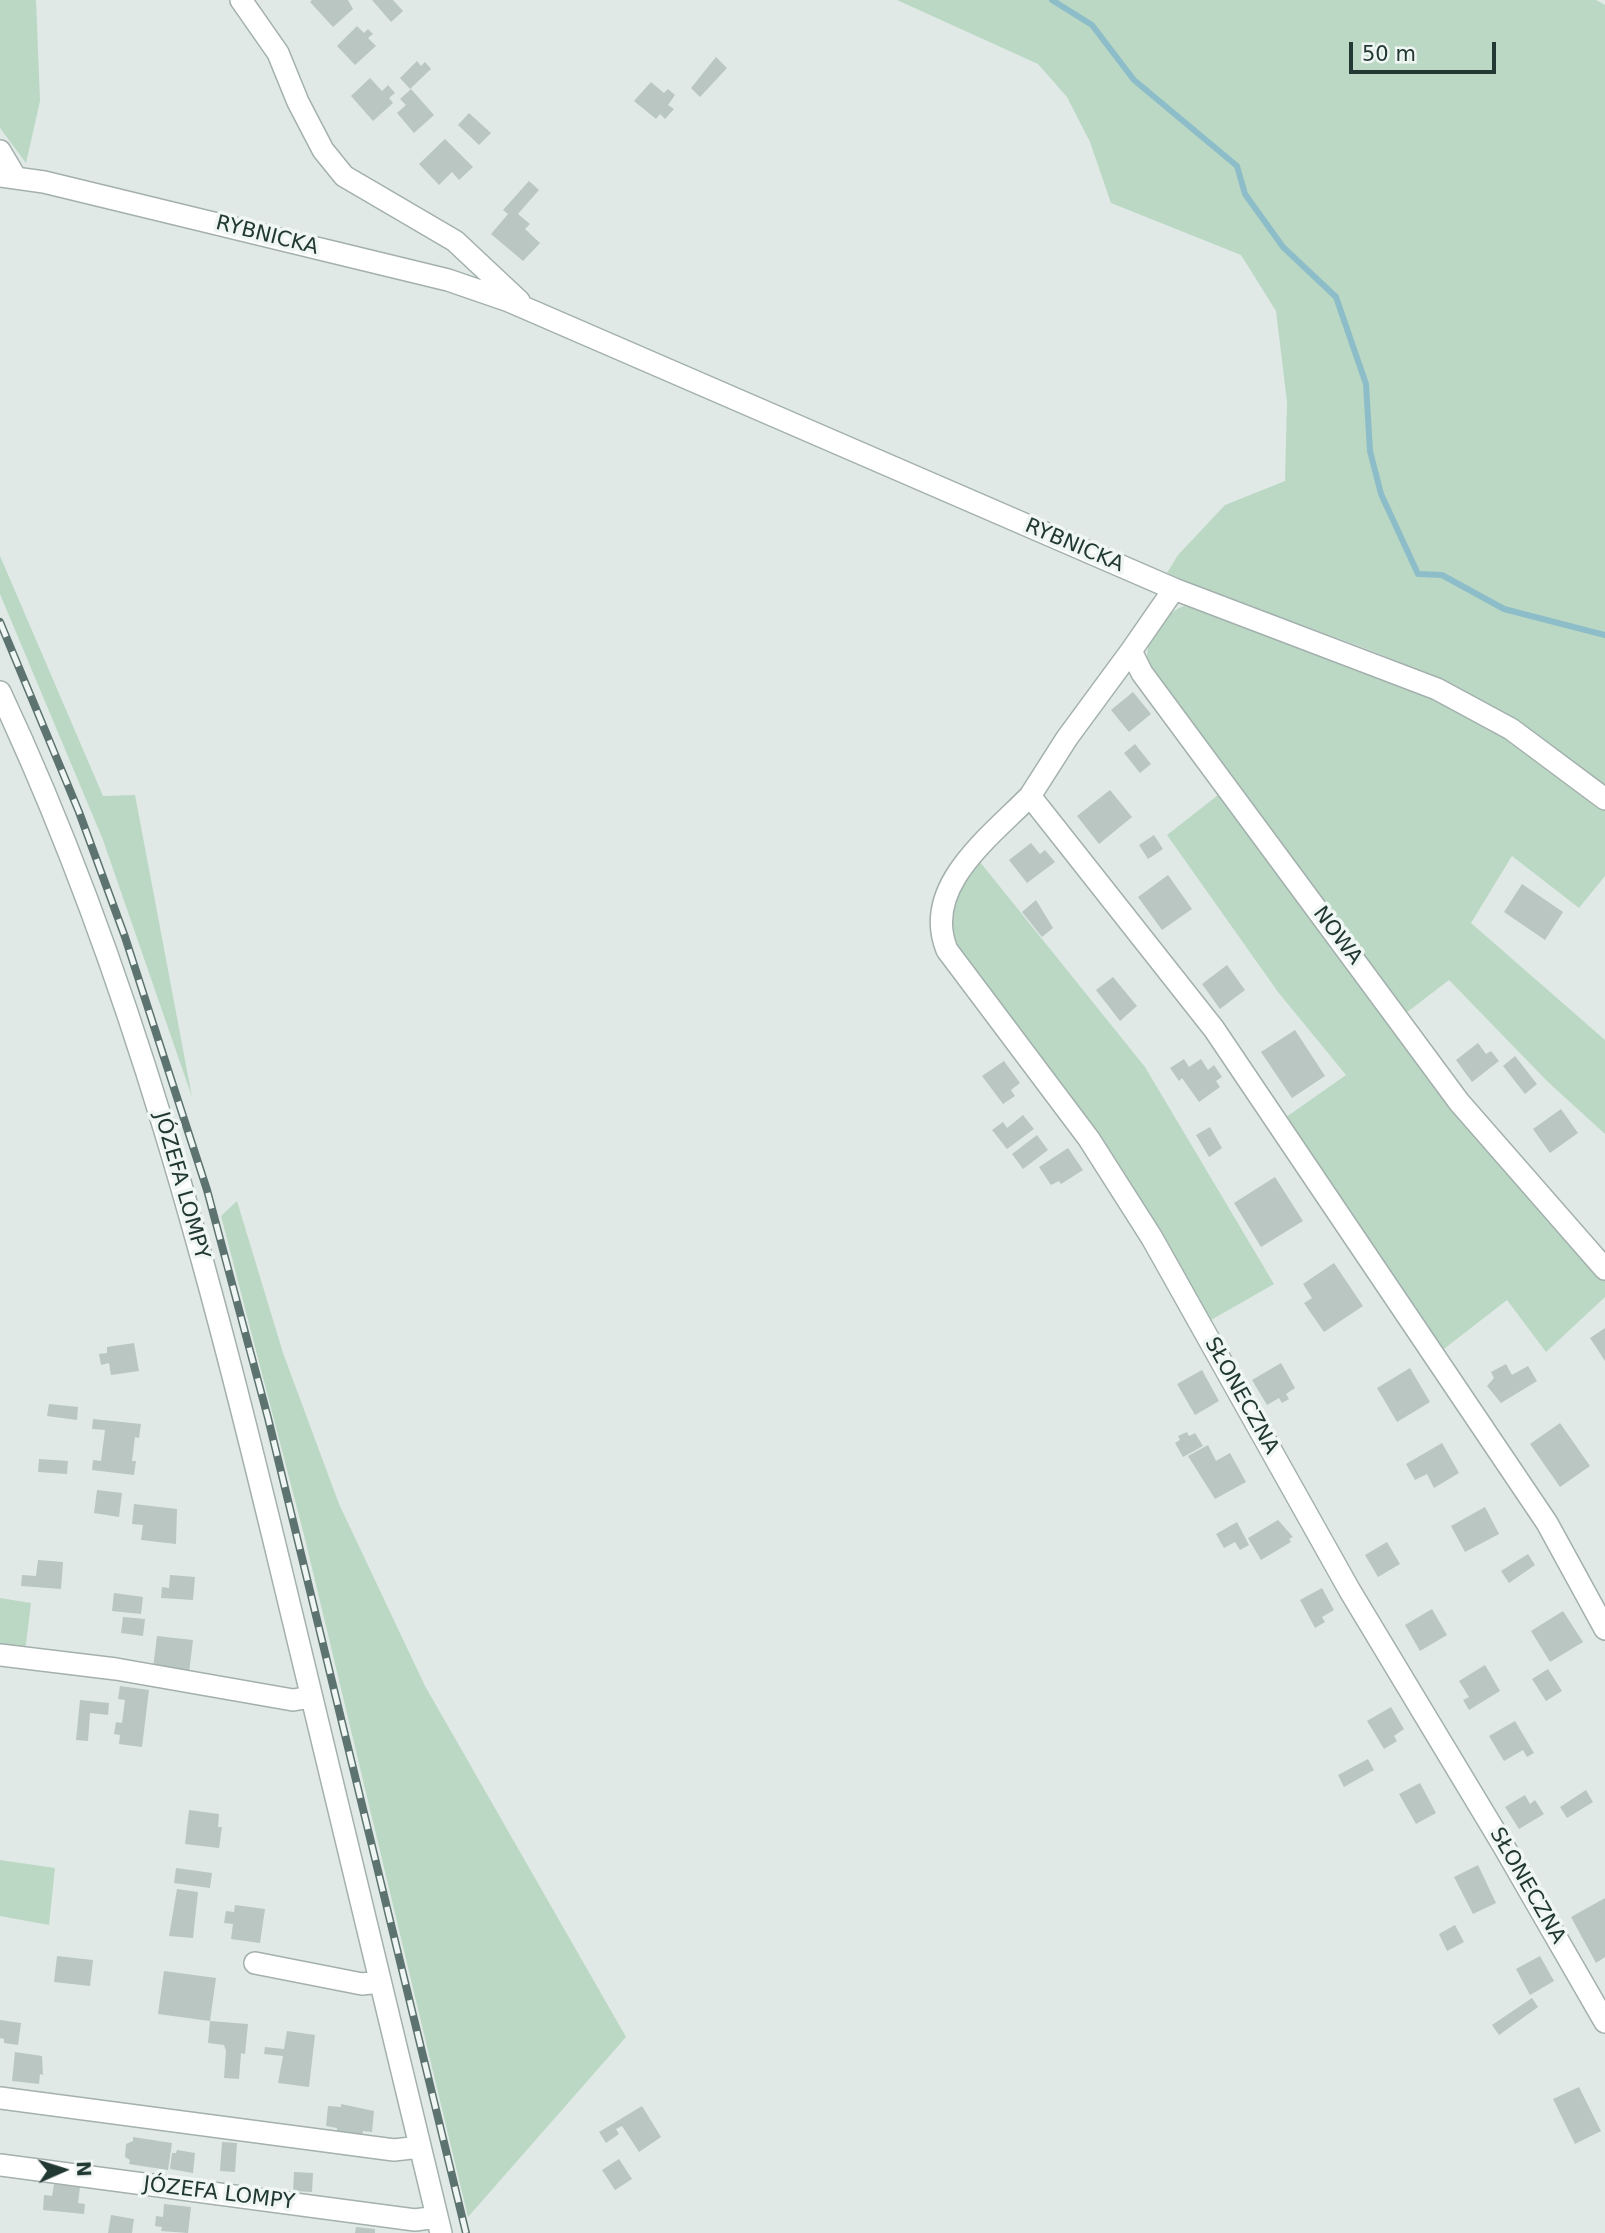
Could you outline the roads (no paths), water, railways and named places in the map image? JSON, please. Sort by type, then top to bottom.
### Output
[{"type":"street","name":"RYBNICKA","points":[[241,0],[278,53],[298,102],[323,150],[344,176],[455,241],[530,312]]},
{"type":"street","points":[[0,151],[8,177]]},
{"type":"street","name":"RYBNICKA","points":[[8,177],[44,182],[448,280],[509,301],[1174,589],[1355,656],[1460,699],[1542,749],[1605,799]]},
{"type":"street","points":[[1131,651],[1174,589]]},
{"type":"street","name":"SŁONECZNA","points":[[1131,651],[1067,738],[1030,796],[966,863],[945,892],[940,910],[940,932],[947,950],[1089,1139],[1152,1238],[1350,1591],[1503,1845],[1605,2022]]},
{"type":"street","name":"NOWA","points":[[1131,651],[1150,685],[1459,1102],[1605,1269]]},
{"type":"street","name":"JÓZEFA LOMPY","points":[[0,692],[81,883],[171,1148],[211,1290],[439,2225],[0,2165]]},
{"type":"street","points":[[1030,796],[1214,1029],[1547,1523],[1605,1629]]},
{"type":"street","points":[[0,1654],[116,1669],[293,1700],[311,1697]]},
{"type":"street","points":[[255,1963],[362,1984],[380,1982]]},
{"type":"street","points":[[0,2098],[394,2150],[420,2147]]},
{"type":"waterway","points":[[1052,0],[1092,25],[1134,80],[1237,166],[1245,194],[1283,247],[1336,297],[1366,384],[1370,451],[1381,494],[1418,574],[1442,575],[1504,609],[1605,635]]},
{"type":"railway","points":[[0,622],[79,812],[125,937],[207,1190],[268,1418],[466,2233]]}]
